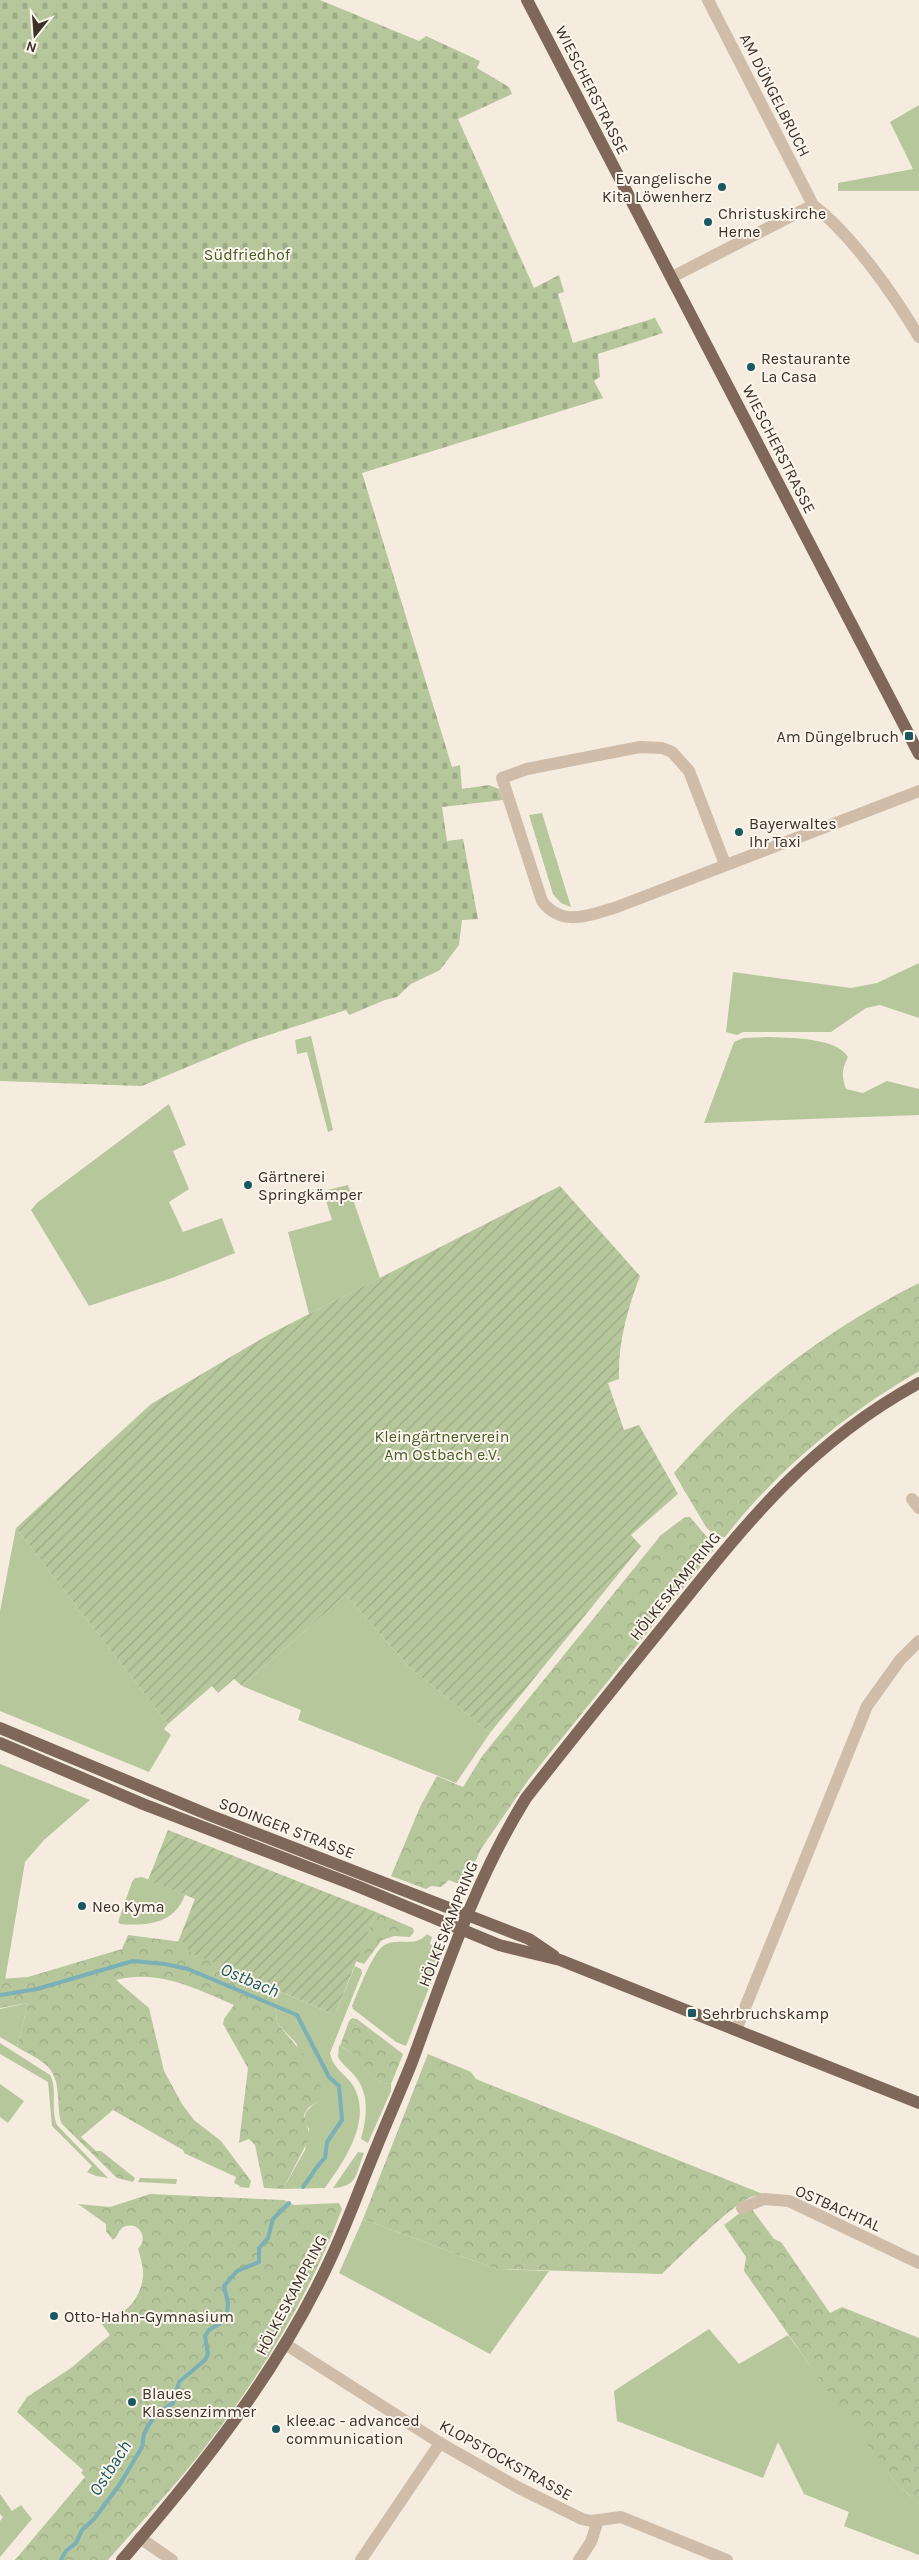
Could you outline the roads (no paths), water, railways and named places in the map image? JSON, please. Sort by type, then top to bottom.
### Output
[{"type":"main road","name":"WIESCHERSTRASSE","points":[[527,0],[919,754]]},
{"type":"main road","name":"HÖLKESKAMPRING","points":[[122,2560],[222,2439],[286,2344],[331,2259],[399,2094],[467,1914],[507,1830],[526,1798],[746,1524],[779,1488],[849,1427],[919,1383]]},
{"type":"main road","name":"SODINGER STRASSE","points":[[0,1728],[209,1815],[529,1939],[560,1960]]},
{"type":"main road","name":"SODINGER STRASSE","points":[[0,1742],[143,1804],[357,1886],[499,1945],[560,1960],[919,2103]]},
{"type":"street","name":"AM DÜNGELBRUCH","points":[[708,0],[813,205],[825,214],[856,248],[919,337]]},
{"type":"street","points":[[672,277],[813,205]]},
{"type":"street","points":[[725,864],[689,771],[681,760],[662,748],[640,747],[527,769],[502,778],[542,901],[558,914],[572,918],[582,918],[725,864],[919,790]]},
{"type":"street","points":[[736,2030],[867,1706],[900,1660],[919,1641]]},
{"type":"street","name":"OSTBACHTAL","points":[[742,2208],[764,2199],[789,2201],[919,2263]]},
{"type":"street","name":"KLOPSTOCKSTRASSE","points":[[286,2344],[440,2443],[519,2488],[582,2519],[598,2520],[621,2517],[727,2560]]},
{"type":"street","points":[[361,2560],[440,2443]]},
{"type":"street","points":[[579,2560],[591,2542],[598,2520]]},
{"type":"street","points":[[140,2538],[172,2560]]},
{"type":"waterway","name":"Ostbach","points":[[0,1995],[37,1989],[133,1961],[165,1964],[188,1969],[297,2015],[329,2077],[339,2086],[342,2120],[327,2142],[325,2158],[303,2187]]},
{"type":"waterway","name":"Ostbach","points":[[61,2560],[66,2551],[76,2543],[82,2530],[94,2519],[120,2484],[142,2447],[144,2434],[148,2426],[157,2413],[173,2403],[179,2382],[205,2360],[208,2354],[205,2336],[209,2330],[224,2321],[227,2315],[228,2303],[224,2286],[237,2271],[259,2262],[259,2248],[268,2238],[273,2219],[289,2203]]},
{"type":"place","name":"Evangelische Kita Löwenherz","points":[[722,187]]},
{"type":"place","name":"Christuskirche Herne","points":[[708,222]]},
{"type":"place","name":"Restaurante La Casa","points":[[751,367]]},
{"type":"place","name":"Am Düngelbruch","points":[[909,736]]},
{"type":"place","name":"Bayerwaltes Ihr Taxi","points":[[739,832]]},
{"type":"place","name":"Gärtnerei Springkämper","points":[[248,1185]]},
{"type":"place","name":"Neo Kyma","points":[[82,1906]]},
{"type":"place","name":"Sehrbruchskamp","points":[[692,2013]]},
{"type":"place","name":"Otto-Hahn-Gymnasium","points":[[54,2316]]},
{"type":"place","name":"Blaues Klassenzimmer","points":[[132,2402]]},
{"type":"place","name":"klee.ac - advanced communication","points":[[276,2429]]},
{"type":"park label","name":"Südfriedhof","points":[[247,254]]},
{"type":"park label","name":"Kleingärtnerverein Am Ostbach e.V.","points":[[442,1445]]}]
